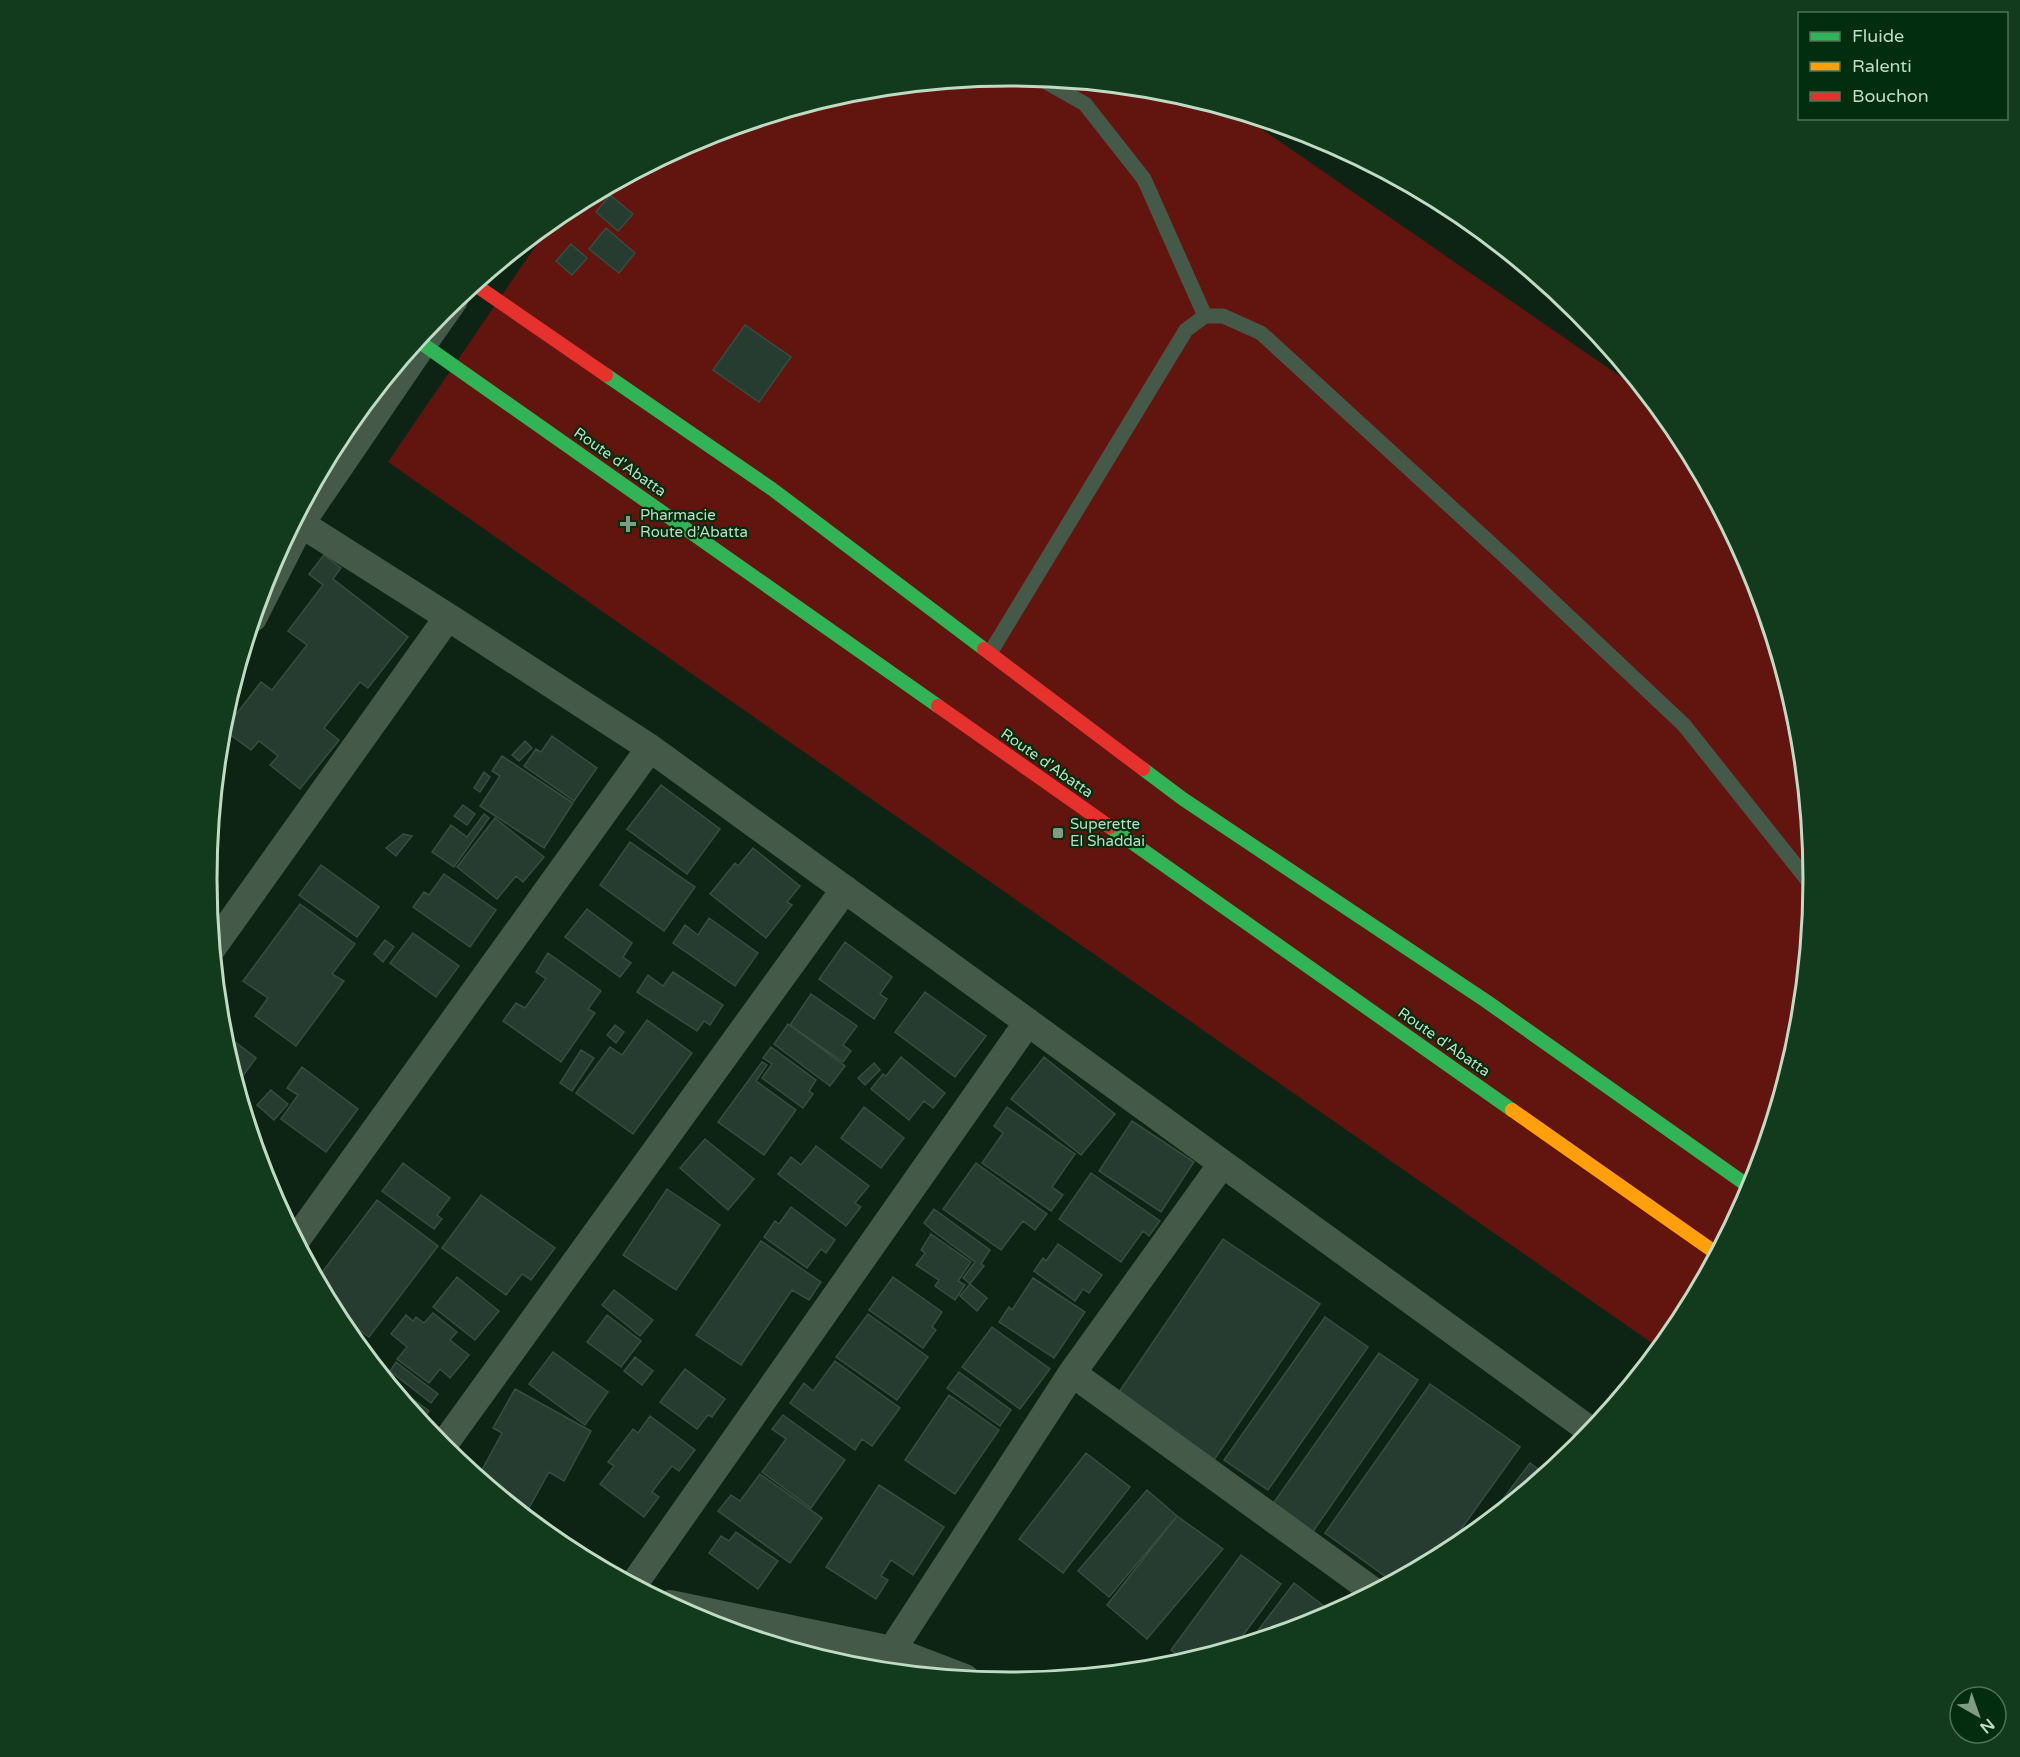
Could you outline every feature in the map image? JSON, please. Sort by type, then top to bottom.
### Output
[{"type":"street","points":[[480,288],[772,489],[1183,799],[1486,1001],[1743,1182]]},
{"type":"street","name":"Route d'Abatta","points":[[424,345],[1710,1249]]},
{"type":"street","points":[[318,492],[394,381]]},
{"type":"street","points":[[301,523],[650,748],[1583,1426]]},
{"type":"street","points":[[220,938],[448,617]]},
{"type":"street","points":[[301,1233],[650,748]]},
{"type":"street","points":[[448,1438],[845,889]]},
{"type":"street","points":[[638,1579],[1028,1022]]},
{"type":"street","points":[[892,1650],[1072,1373],[1222,1164]]},
{"type":"street","points":[[1072,1373],[1367,1587]]},
{"type":"street","points":[[711,1612],[892,1650],[940,1668]]},
{"type":"lane","points":[[1055,87],[1085,104],[1144,180],[1205,316]]},
{"type":"lane","points":[[990,653],[1186,330],[1205,316],[1223,316],[1261,333],[1512,563],[1684,725],[1803,875]]},
{"type":"shaded area","points":[[958,87],[1062,87],[1114,92],[1165,101],[1257,125],[1626,380],[1669,438],[1697,482],[1743,575],[1761,624],[1788,724],[1796,775],[1803,878],[1796,982],[1788,1033],[1776,1084],[1743,1182],[1697,1275],[1669,1319],[1652,1343],[388,462],[540,240],[614,192],[659,167],[707,146],[755,128],[855,101],[906,92]]},
{"type":"building","points":[[610,195],[633,214],[618,231],[596,212]]},
{"type":"building","points":[[606,228],[635,253],[619,273],[589,249]]},
{"type":"building","points":[[571,244],[587,258],[572,275],[556,261]]},
{"type":"building","points":[[745,325],[791,357],[759,402],[713,370]]},
{"type":"building","points":[[324,555],[341,568],[333,579],[408,637],[368,688],[360,682],[324,728],[339,740],[300,789],[270,765],[278,756],[259,741],[251,750],[230,735],[233,718],[261,682],[272,690],[307,645],[288,631],[323,585],[309,574]]},
{"type":"building","points":[[552,736],[597,768],[574,801],[524,766],[536,749],[541,752]]},
{"type":"building","points":[[525,741],[532,748],[519,761],[512,755]]},
{"type":"building","points":[[502,756],[573,803],[544,848],[480,806],[500,776],[492,771]]},
{"type":"building","points":[[484,772],[490,777],[480,792],[474,788]]},
{"type":"building","points":[[661,785],[720,829],[687,874],[627,829]]},
{"type":"building","points":[[463,805],[475,814],[467,825],[454,816]]},
{"type":"building","points":[[484,814],[489,818],[454,867],[432,852],[451,825],[467,837]]},
{"type":"building","points":[[495,818],[544,857],[523,882],[516,876],[497,899],[457,867]]},
{"type":"building","points":[[403,834],[412,836],[396,856],[386,848]]},
{"type":"building","points":[[630,842],[695,887],[664,931],[600,885]]},
{"type":"building","points":[[753,848],[800,886],[787,902],[792,905],[766,938],[710,894],[735,863],[738,866]]},
{"type":"building","points":[[321,865],[379,907],[357,937],[299,895]]},
{"type":"building","points":[[444,874],[496,910],[470,947],[413,907],[424,892],[429,895]]},
{"type":"building","points":[[300,904],[355,944],[332,974],[344,981],[296,1046],[255,1016],[268,998],[243,981]]},
{"type":"building","points":[[587,909],[632,943],[623,957],[631,963],[620,977],[565,937]]},
{"type":"building","points":[[709,918],[758,953],[735,986],[673,943],[685,925],[698,935]]},
{"type":"building","points":[[413,933],[459,966],[436,997],[390,963]]},
{"type":"building","points":[[385,940],[394,947],[383,962],[374,954]]},
{"type":"building","points":[[845,942],[892,977],[880,994],[887,999],[874,1019],[819,979]]},
{"type":"building","points":[[548,953],[601,991],[588,1009],[595,1013],[561,1062],[503,1021],[516,1003],[525,1008],[546,979],[536,972]]},
{"type":"building","points":[[673,972],[723,1005],[710,1025],[704,1021],[697,1031],[637,992],[648,975],[663,986]]},
{"type":"building","points":[[925,992],[986,1036],[955,1077],[895,1032]]},
{"type":"building","points":[[811,994],[857,1026],[843,1045],[851,1051],[843,1062],[790,1025]]},
{"type":"building","points":[[647,1020],[692,1053],[633,1134],[576,1093],[610,1047],[622,1055]]},
{"type":"building","points":[[788,1024],[845,1066],[830,1086],[774,1044]]},
{"type":"building","points":[[615,1025],[624,1032],[616,1043],[607,1035]]},
{"type":"building","points":[[234,1041],[256,1058],[242,1077]]},
{"type":"building","points":[[771,1047],[816,1080],[809,1091],[813,1094],[803,1108],[762,1078],[772,1064],[763,1058]]},
{"type":"building","points":[[581,1050],[594,1058],[572,1091],[560,1083]]},
{"type":"building","points":[[901,1057],[945,1093],[933,1108],[924,1101],[909,1120],[871,1089],[883,1074],[886,1076]]},
{"type":"building","points":[[1044,1057],[1115,1114],[1081,1155],[1011,1099]]},
{"type":"building","points":[[762,1062],[767,1065],[756,1081],[796,1110],[764,1155],[718,1122]]},
{"type":"building","points":[[874,1063],[880,1070],[865,1085],[858,1078]]},
{"type":"building","points":[[302,1067],[358,1109],[326,1152],[281,1119],[298,1095],[287,1088]]},
{"type":"building","points":[[271,1090],[288,1104],[274,1120],[257,1105]]},
{"type":"building","points":[[864,1107],[904,1138],[881,1168],[841,1138]]},
{"type":"building","points":[[1007,1107],[1075,1154],[1052,1187],[1063,1195],[1051,1211],[982,1163],[1003,1133],[994,1126]]},
{"type":"building","points":[[1132,1121],[1194,1162],[1161,1212],[1099,1171]]},
{"type":"building","points":[[705,1139],[754,1179],[728,1210],[680,1168]]},
{"type":"building","points":[[816,1146],[869,1186],[855,1203],[861,1207],[846,1226],[778,1174],[791,1157],[801,1165]]},
{"type":"building","points":[[403,1163],[450,1198],[437,1215],[442,1219],[434,1229],[382,1191]]},
{"type":"building","points":[[976,1163],[1047,1214],[1035,1230],[1023,1221],[1001,1250],[943,1209]]},
{"type":"building","points":[[1091,1173],[1160,1221],[1149,1236],[1143,1231],[1121,1262],[1059,1219]]},
{"type":"building","points":[[667,1189],[720,1225],[676,1290],[623,1255]]},
{"type":"building","points":[[481,1195],[555,1248],[531,1280],[522,1274],[506,1295],[442,1248]]},
{"type":"building","points":[[377,1200],[438,1246],[369,1337],[358,1329],[322,1273]]},
{"type":"building","points":[[791,1207],[835,1240],[826,1253],[821,1249],[807,1268],[764,1237],[775,1221],[779,1224]]},
{"type":"building","points":[[934,1209],[990,1250],[981,1264],[984,1266],[970,1284],[963,1278],[975,1262],[924,1223]]},
{"type":"building","points":[[931,1234],[971,1262],[958,1281],[965,1285],[955,1300],[935,1286],[939,1280],[916,1265],[925,1253],[921,1250]]},
{"type":"building","points":[[1223,1239],[1320,1304],[1214,1460],[1117,1395]]},
{"type":"building","points":[[761,1241],[821,1282],[809,1300],[792,1290],[741,1365],[696,1335]]},
{"type":"building","points":[[1058,1244],[1102,1275],[1089,1293],[1083,1289],[1075,1301],[1034,1271],[1043,1258],[1046,1261]]},
{"type":"building","points":[[457,1277],[499,1311],[475,1340],[433,1307]]},
{"type":"building","points":[[893,1277],[942,1312],[932,1327],[936,1330],[923,1348],[869,1310]]},
{"type":"building","points":[[1033,1278],[1085,1312],[1054,1358],[999,1322],[1009,1307],[1012,1310]]},
{"type":"building","points":[[970,1284],[987,1298],[977,1311],[960,1296]]},
{"type":"building","points":[[614,1290],[653,1320],[640,1336],[602,1305]]},
{"type":"building","points":[[433,1313],[457,1332],[450,1340],[469,1355],[450,1378],[440,1369],[429,1383],[397,1359],[407,1347],[391,1334],[406,1315],[413,1321],[416,1317],[424,1323]]},
{"type":"building","points":[[868,1314],[928,1357],[897,1400],[836,1357]]},
{"type":"building","points":[[607,1315],[641,1341],[621,1367],[587,1342]]},
{"type":"building","points":[[1325,1317],[1368,1347],[1268,1490],[1224,1460]]},
{"type":"building","points":[[992,1327],[1050,1369],[1020,1409],[962,1367]]},
{"type":"building","points":[[553,1352],[608,1392],[585,1425],[529,1384]]},
{"type":"building","points":[[1379,1353],[1418,1380],[1312,1533],[1272,1505]]},
{"type":"building","points":[[635,1357],[653,1371],[642,1385],[624,1371]]},
{"type":"building","points":[[835,1361],[900,1408],[872,1446],[862,1439],[855,1450],[790,1403],[804,1383],[813,1391]]},
{"type":"building","points":[[396,1362],[438,1394],[431,1403],[390,1371]]},
{"type":"building","points":[[685,1369],[725,1399],[712,1417],[708,1415],[697,1429],[660,1402]]},
{"type":"building","points":[[959,1372],[1011,1410],[1000,1426],[947,1388]]},
{"type":"building","points":[[1430,1384],[1520,1447],[1459,1533],[1386,1576],[1325,1533]]},
{"type":"building","points":[[515,1389],[591,1431],[564,1481],[549,1472],[528,1509],[482,1470],[502,1433],[493,1428]]},
{"type":"building","points":[[949,1395],[999,1430],[955,1494],[905,1460]]},
{"type":"building","points":[[412,1399],[429,1411],[426,1414]]},
{"type":"building","points":[[783,1415],[845,1460],[811,1508],[762,1472],[786,1439],[772,1429]]},
{"type":"building","points":[[650,1416],[695,1450],[679,1471],[672,1466],[652,1492],[659,1497],[644,1517],[600,1484],[614,1466],[608,1462],[633,1429],[638,1433]]},
{"type":"building","points":[[1086,1453],[1130,1487],[1063,1573],[1019,1539]]},
{"type":"building","points":[[1530,1463],[1539,1469],[1533,1475],[1502,1501]]},
{"type":"building","points":[[760,1474],[822,1518],[790,1563],[718,1511],[731,1495],[740,1501]]},
{"type":"building","points":[[879,1485],[944,1527],[913,1575],[891,1560],[881,1576],[888,1580],[876,1599],[826,1567]]},
{"type":"building","points":[[1147,1490],[1177,1516],[1109,1597],[1078,1571]]},
{"type":"building","points":[[1177,1516],[1223,1549],[1147,1639],[1107,1605]]},
{"type":"building","points":[[736,1532],[778,1561],[758,1589],[709,1553],[721,1536],[729,1541]]},
{"type":"building","points":[[1241,1555],[1281,1584],[1243,1636],[1176,1653],[1171,1650]]},
{"type":"building","points":[[1294,1583],[1324,1606],[1313,1611],[1257,1631]]},
{"type":"traffic: fast","points":[[424,345],[938,706]]},
{"type":"traffic: fast","points":[[606,375],[772,489],[984,649]]},
{"type":"traffic: fast","points":[[1143,769],[1183,799],[1486,1001],[1743,1182]]},
{"type":"traffic: fast","points":[[1110,827],[1512,1110]]},
{"type":"traffic: slow","points":[[1512,1110],[1710,1249]]},
{"type":"traffic: jam","points":[[480,288],[606,375]]},
{"type":"traffic: jam","points":[[984,649],[1143,769]]},
{"type":"traffic: jam","points":[[938,706],[1110,827]]},
{"type":"place","name":"Pharmacie Route d’Abatta","points":[[628,524]]},
{"type":"place","name":"Superette El Shaddai","points":[[1058,833]]}]
